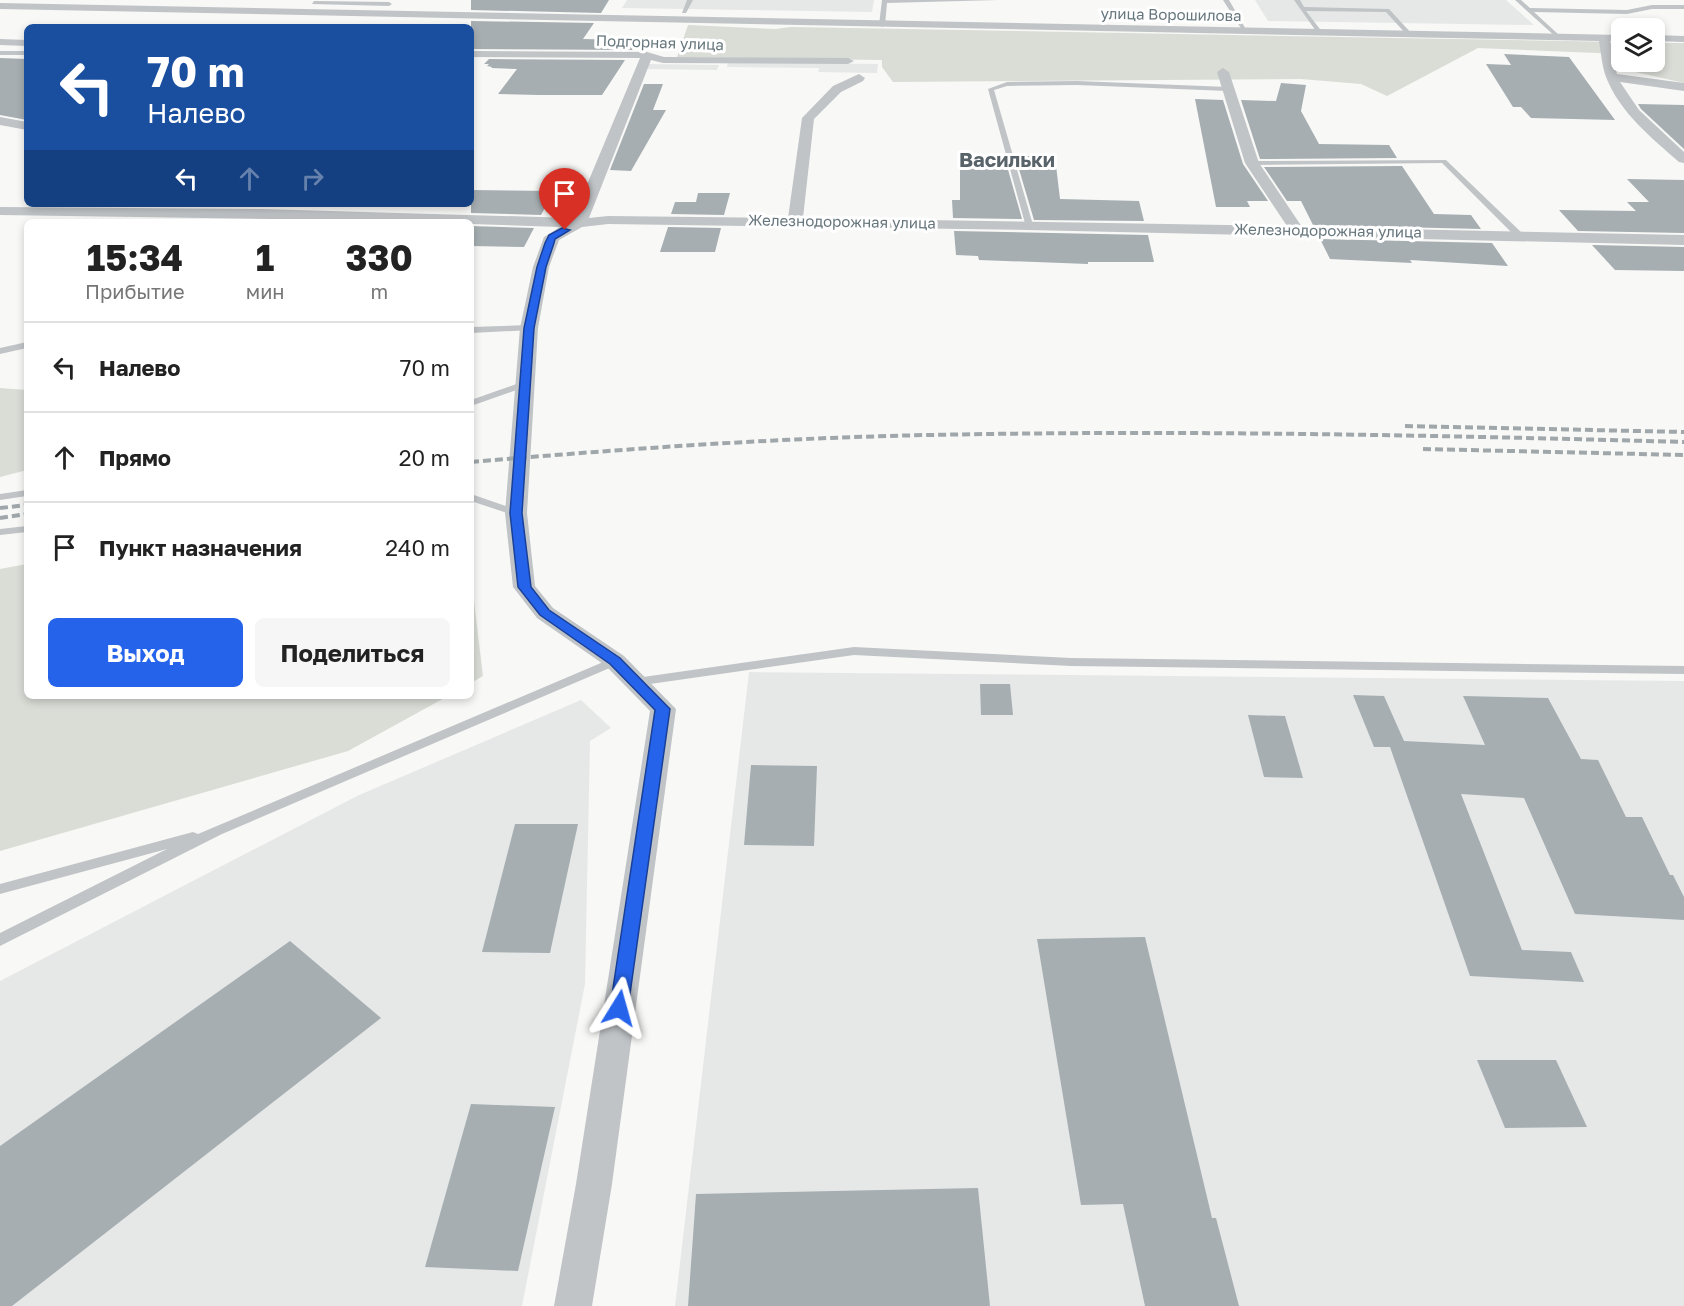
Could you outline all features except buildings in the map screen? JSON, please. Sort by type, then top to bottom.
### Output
[{"type":"street","points":[[171,10],[184,0]]},
{"type":"street","name":"улица Ворошилова","points":[[0,6],[882,25],[1611,37]]},
{"type":"street","points":[[1604,37],[1612,77],[1623,99],[1647,126],[1684,159]]},
{"type":"street","points":[[1665,38],[1684,39]]},
{"type":"street","points":[[0,42],[24,43]]},
{"type":"street","name":"Подгорная улица","points":[[474,54],[647,55],[663,60],[848,61]]},
{"type":"street","points":[[573,1306],[594,1184],[663,709],[625,671],[545,613],[524,587],[516,513],[529,328],[541,267],[552,237],[579,223],[647,55]]},
{"type":"street","points":[[1223,72],[1252,163],[1297,231]]},
{"type":"street","points":[[1612,77],[1684,87]]},
{"type":"street","points":[[795,222],[808,118],[837,89],[859,78]]},
{"type":"street","points":[[0,121],[24,125]]},
{"type":"street","name":"Железнодорожная улица","points":[[0,211],[268,209],[579,223],[608,220],[1029,225],[1684,240]]},
{"type":"lane","points":[[684,12],[690,0]]},
{"type":"lane","points":[[882,25],[885,1],[995,0]]},
{"type":"lane","points":[[1226,0],[1246,32]]},
{"type":"lane","points":[[1297,0],[1320,33]]},
{"type":"lane","points":[[1518,0],[1557,36]]},
{"type":"lane","points":[[302,13],[316,1],[391,2]]},
{"type":"lane","points":[[380,14],[391,2]]},
{"type":"lane","points":[[1529,10],[1627,12],[1652,7],[1684,8]]},
{"type":"lane","points":[[1302,9],[1387,10],[1409,34]]},
{"type":"lane","points":[[0,53],[24,53]]},
{"type":"lane","points":[[1029,225],[991,89],[1007,84],[1077,83],[1228,89]]},
{"type":"lane","points":[[1252,163],[1444,161],[1519,235]]},
{"type":"lane","points":[[474,330],[529,328]]},
{"type":"lane","points":[[0,351],[24,346]]},
{"type":"lane","points":[[474,403],[525,384]]},
{"type":"lane","points":[[0,497],[24,493]]},
{"type":"lane","points":[[474,498],[516,513]]},
{"type":"lane","points":[[0,532],[24,528]]},
{"type":"lane","points":[[0,940],[218,830],[625,671],[854,651],[1071,662],[1684,670]]},
{"type":"lane","points":[[0,889],[218,830]]},
{"type":"shaded area","points":[[627,0],[874,0],[872,12],[622,8]]},
{"type":"shaded area","points":[[1255,0],[1506,0],[1534,25],[1268,21]]},
{"type":"shaded area","points":[[688,25],[775,29],[791,27],[1611,42],[1611,54],[1478,48],[1387,96],[1361,84],[1301,79],[893,82],[882,67],[882,60],[677,57]]},
{"type":"shaded area","points":[[1665,43],[1684,43],[1684,83],[1635,72],[1665,72]]},
{"type":"shaded area","points":[[728,62],[878,64],[877,73],[818,72],[819,68],[727,67]]},
{"type":"shaded area","points":[[649,64],[719,65],[717,70],[646,69]]},
{"type":"shaded area","points":[[0,388],[24,390],[24,471],[0,477]]},
{"type":"shaded area","points":[[24,565],[24,699],[443,699],[348,751],[0,851],[0,569]]},
{"type":"shaded area","points":[[474,601],[483,676],[474,681]]},
{"type":"shaded area","points":[[749,672],[1684,681],[1684,1306],[675,1306]]},
{"type":"shaded area","points":[[581,700],[611,728],[590,741],[585,984],[522,1306],[0,1306],[0,981],[357,796]]},
{"type":"railway","points":[[1405,426],[1684,432]]},
{"type":"railway","points":[[474,462],[699,445],[928,435],[1306,434],[1684,442]]},
{"type":"railway","points":[[1423,449],[1684,455]]},
{"type":"railway","points":[[0,508],[24,505]]},
{"type":"railway","points":[[0,518],[24,514]]},
{"type":"district","name":"Васильки","points":[[1007,160]]},
{"type":"route","points":[[565,230],[552,237],[541,267],[529,328],[516,513],[524,587],[545,613],[615,661],[663,709],[619,1008]]}]
